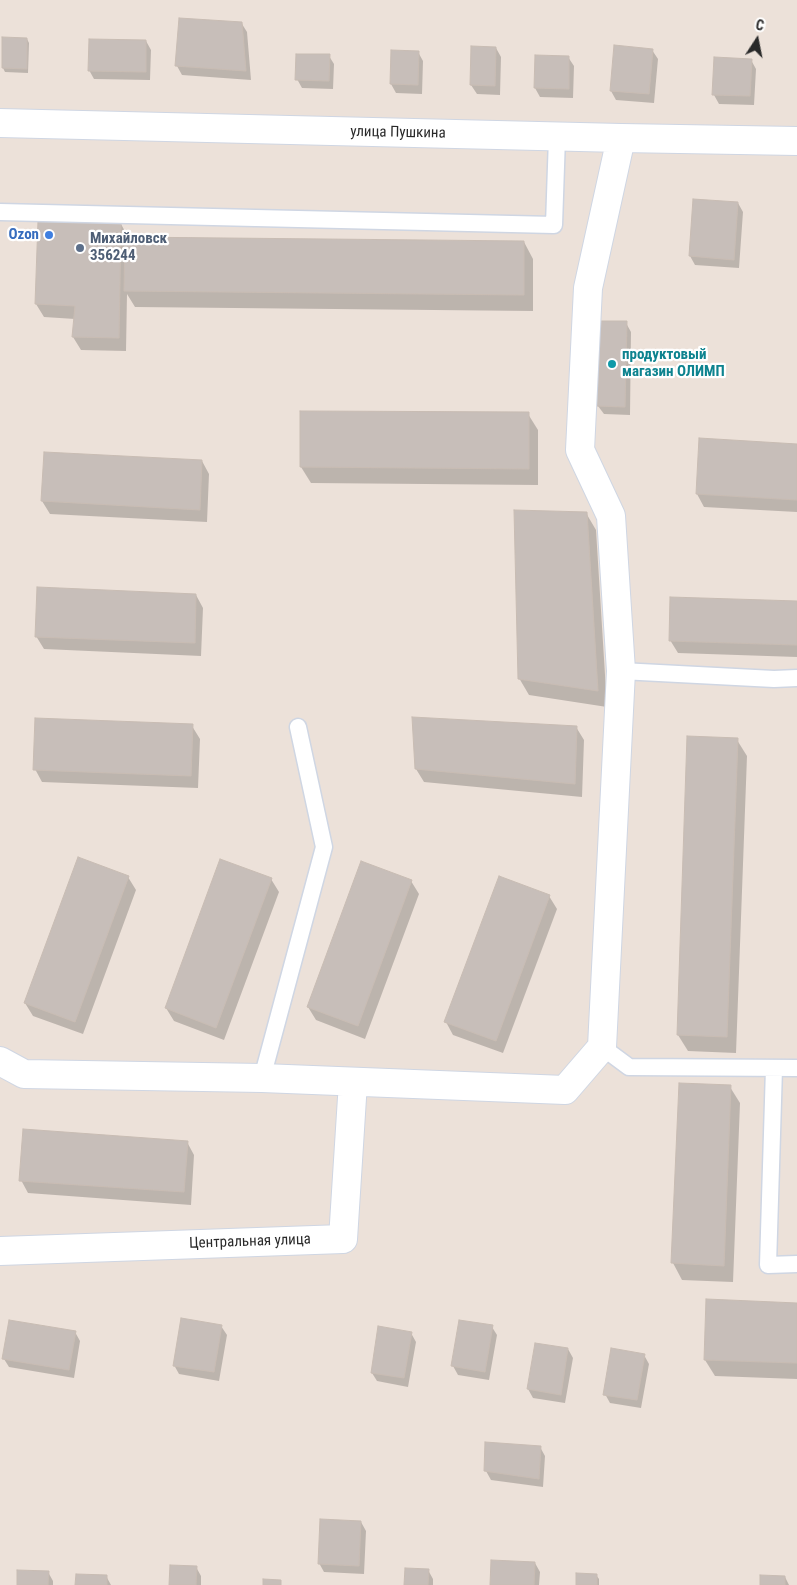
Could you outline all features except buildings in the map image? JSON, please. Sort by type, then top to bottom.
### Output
[{"type":"street","name":"улица Пушкина","points":[[0,130],[797,141]]},
{"type":"street","points":[[0,1061],[24,1074],[262,1078],[565,1090],[602,1047],[621,671],[611,516],[580,450],[588,288],[620,138]]},
{"type":"street","name":"Центральная улица","points":[[0,1250],[343,1239],[353,1082]]},
{"type":"lane","points":[[0,212],[554,225],[557,137]]},
{"type":"lane","points":[[621,671],[774,679],[797,678]]},
{"type":"lane","points":[[262,1078],[324,847],[298,727]]},
{"type":"lane","points":[[602,1047],[629,1066],[797,1068]]},
{"type":"lane","points":[[774,1068],[768,1265],[797,1264]]},
{"type":"place","name":"Ozon","points":[[49,235]]},
{"type":"place","name":"Михайловск 356244","points":[[80,248]]},
{"type":"place","name":"продуктовый магазин ОЛИМП","points":[[612,364]]}]
